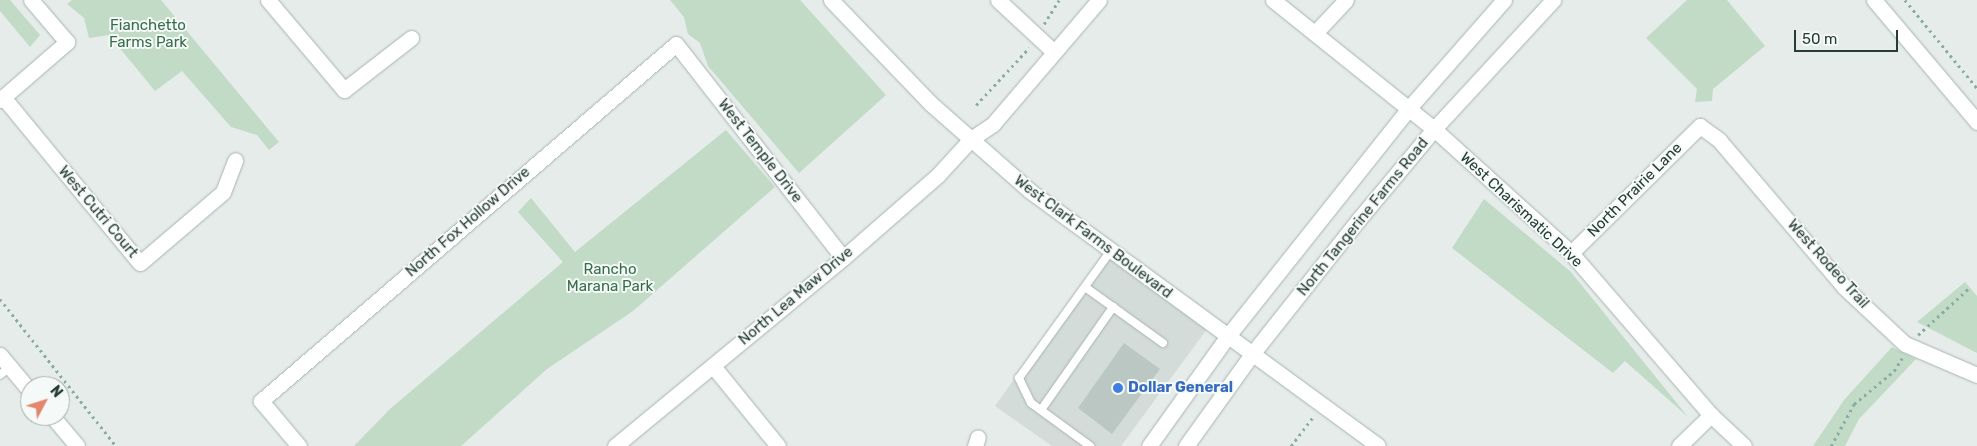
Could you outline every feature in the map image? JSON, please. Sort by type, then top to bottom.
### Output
[{"type":"street","points":[[1,98],[67,42],[31,0]]},
{"type":"street","points":[[268,0],[344,90],[411,38]]},
{"type":"street","name":"West Clark Farms Boulevard","points":[[831,0],[890,64],[1030,191],[1110,252],[1378,446]]},
{"type":"street","points":[[998,0],[1054,52]]},
{"type":"street","name":"North Lea Maw Drive","points":[[615,446],[843,258],[938,175],[971,139],[993,124],[1099,0]]},
{"type":"street","name":"West Charismatic Drive","points":[[1273,0],[1434,129],[1571,253],[1711,415],[1744,446]]},
{"type":"street","points":[[1315,33],[1346,0]]},
{"type":"street","name":"North Tangerine Farms Road","points":[[1149,446],[1227,337],[1409,108],[1504,0]]},
{"type":"street","name":"North Tangerine Farms Road","points":[[1186,446],[1252,354],[1434,129],[1553,0]]},
{"type":"street","points":[[1874,0],[1977,122]]},
{"type":"street","name":"West Temple Drive","points":[[676,44],[843,258]]},
{"type":"street","name":"North Fox Hollow Drive","points":[[300,446],[261,401],[676,44]]},
{"type":"street","name":"West Cutri Court","points":[[1,98],[140,263],[223,192],[235,160]]},
{"type":"street","name":"North Prairie Lane","points":[[1571,253],[1700,126]]},
{"type":"street","name":"West Rodeo Trail","points":[[1700,126],[1719,140],[1844,287],[1911,346],[1977,375]]},
{"type":"street","points":[[3,366],[20,381]]},
{"type":"street","points":[[713,366],[778,446]]},
{"type":"street","points":[[1679,446],[1711,415]]},
{"type":"street","points":[[60,426],[77,446]]},
{"type":"lane","points":[[1090,446],[1030,403],[1019,378],[1110,252]]},
{"type":"lane","points":[[1085,286],[1163,343]]},
{"type":"lane","points":[[1040,410],[1113,307]]},
{"type":"path","points":[[976,105],[1024,56],[1059,0]]},
{"type":"path","points":[[1905,0],[1977,88]]},
{"type":"path","points":[[1831,446],[1854,404],[1894,371],[1926,324],[1970,287]]},
{"type":"path","points":[[0,299],[116,446]]},
{"type":"path","points":[[1291,446],[1323,405]]},
{"type":"shaded area","points":[[1107,249],[1210,325],[1121,446],[1052,446],[995,406]]},
{"type":"green space","points":[[0,0],[10,0],[40,35],[30,47],[0,11]]},
{"type":"green space","name":"Fianchetto Farms Park","points":[[72,0],[161,0],[279,142],[269,150],[257,135],[231,127],[182,71],[155,91],[109,35],[89,38],[84,18],[67,4]]},
{"type":"green space","points":[[670,0],[800,0],[886,95],[799,173],[708,66],[700,43],[688,34],[684,17]]},
{"type":"green space","points":[[1687,0],[1727,0],[1765,46],[1713,89],[1712,101],[1695,102],[1697,89],[1646,38]]},
{"type":"green space","name":"Rancho Marana Park","points":[[726,130],[775,187],[633,311],[547,369],[461,446],[354,446],[390,409],[563,262],[518,212],[531,198],[575,252]]},
{"type":"green space","points":[[1484,199],[1571,272],[1688,417],[1625,361],[1613,373],[1452,248]]},
{"type":"green space","points":[[1965,282],[1977,296],[1977,353],[1917,322]]},
{"type":"green space","points":[[1892,347],[1916,359],[1859,419],[1845,446],[1813,446],[1844,400]]},
{"type":"building","name":"Dollar General","points":[[1124,343],[1160,369],[1112,434],[1078,408]]},
{"type":"place","name":"Dollar General","points":[[1118,388]]}]
